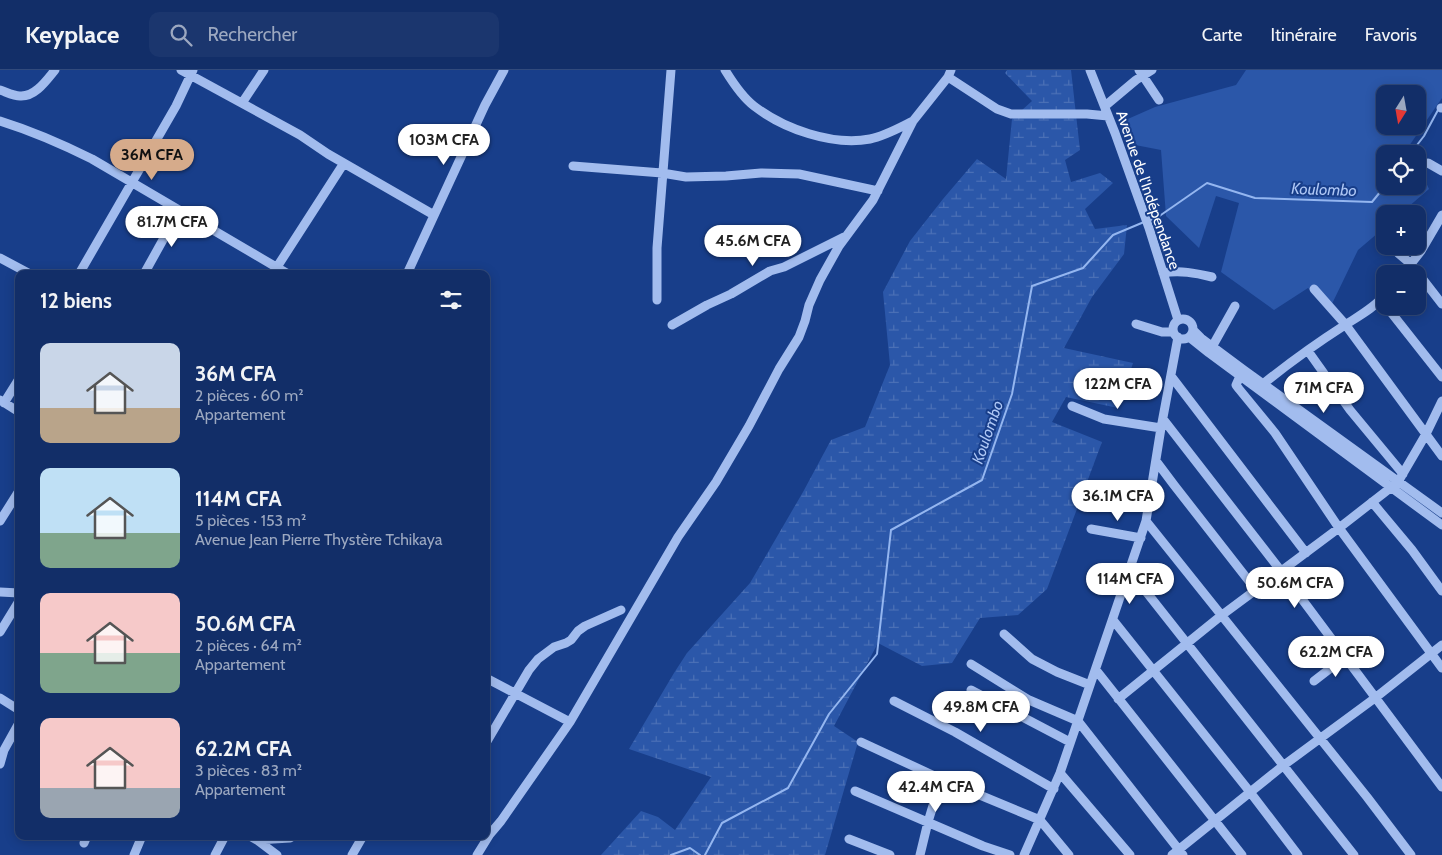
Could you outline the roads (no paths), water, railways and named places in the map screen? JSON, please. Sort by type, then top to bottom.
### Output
[{"type":"street","points":[[0,90],[20,96],[30,94],[39,88],[54,70]]},
{"type":"street","points":[[180,70],[191,72],[434,215]]},
{"type":"street","points":[[242,103],[264,70]]},
{"type":"street","points":[[409,270],[485,105],[504,70]]},
{"type":"street","points":[[657,300],[657,248],[671,70]]},
{"type":"street","points":[[725,70],[736,88],[753,106],[775,119],[817,137],[845,140],[870,139],[891,132],[913,121]]},
{"type":"street","name":"Avenue de l'Indépendance","points":[[1090,70],[1144,213],[1178,320]]},
{"type":"street","points":[[1105,106],[1140,73],[1152,70]]},
{"type":"street","points":[[81,270],[176,106],[191,72]]},
{"type":"street","points":[[490,831],[506,814],[570,722],[678,537],[716,482],[799,337],[809,305],[820,280],[839,246],[873,200],[913,121],[950,73],[997,109],[1011,114],[1087,114],[1108,116]]},
{"type":"street","points":[[1140,73],[1159,100]]},
{"type":"street","points":[[0,121],[59,143],[92,159],[281,270]]},
{"type":"street","points":[[284,270],[344,163]]},
{"type":"street","points":[[1428,163],[1442,171]]},
{"type":"street","points":[[573,166],[686,176],[726,176],[760,173],[799,174],[878,191]]},
{"type":"street","points":[[146,270],[179,211]]},
{"type":"street","points":[[1411,264],[1421,251],[1442,215]]},
{"type":"street","points":[[1436,226],[1442,234]]},
{"type":"street","points":[[672,325],[707,304],[731,294],[770,270],[784,268],[847,236]]},
{"type":"street","points":[[1400,255],[1411,264],[1442,304]]},
{"type":"street","points":[[0,258],[22,270]]},
{"type":"street","points":[[1163,273],[1185,271],[1212,277]]},
{"type":"street","points":[[1314,289],[1346,324],[1442,456]]},
{"type":"street","points":[[1212,347],[1235,306]]},
{"type":"street","points":[[1263,384],[1346,324],[1376,306]]},
{"type":"street","points":[[1395,315],[1442,377]]},
{"type":"street","points":[[1024,855],[1060,773],[1146,521],[1171,376],[1176,335],[1174,325],[1178,320],[1183,319],[1192,325],[1191,333],[1185,338],[1176,335],[1162,332],[1136,324]]},
{"type":"street","points":[[1191,333],[1442,514]]},
{"type":"street","points":[[1191,333],[1240,376],[1397,481],[1442,525]]},
{"type":"street","points":[[1308,351],[1397,481]]},
{"type":"street","points":[[1171,376],[1306,553]]},
{"type":"street","points":[[1240,376],[1236,385],[1275,433],[1339,528],[1442,668]]},
{"type":"street","points":[[15,384],[2,401],[15,409]]},
{"type":"street","points":[[1118,699],[1222,615],[1339,528],[1397,481],[1426,434],[1442,401]]},
{"type":"street","points":[[1072,406],[1104,419],[1162,424],[1281,571],[1442,787]]},
{"type":"street","points":[[1156,461],[1256,590]]},
{"type":"street","points":[[0,521],[15,498]]},
{"type":"street","points":[[1372,502],[1412,550],[1442,592]]},
{"type":"street","points":[[1146,521],[1412,855]]},
{"type":"street","points":[[1091,529],[1141,538]]},
{"type":"street","points":[[1129,570],[1354,855]]},
{"type":"street","points":[[0,592],[15,593]]},
{"type":"street","points":[[0,632],[15,608]]},
{"type":"street","points":[[490,736],[528,670],[538,659],[554,647],[571,640],[585,626],[622,610]]},
{"type":"street","points":[[1113,620],[1298,855]]},
{"type":"street","points":[[1004,634],[1032,659],[1057,672],[1090,685]]},
{"type":"street","points":[[970,664],[1029,700],[1078,721],[1178,853],[1215,820],[1284,765],[1375,698],[1442,645]]},
{"type":"street","points":[[1314,681],[1345,657]]},
{"type":"street","points":[[1096,670],[1242,855]]},
{"type":"street","points":[[490,680],[570,722]]},
{"type":"street","points":[[971,690],[1070,742]]},
{"type":"street","points":[[0,698],[15,707]]},
{"type":"street","points":[[894,702],[955,732],[1054,789]]},
{"type":"street","points":[[0,764],[4,750],[15,730]]},
{"type":"street","points":[[861,742],[941,779],[1040,820],[1069,855]]},
{"type":"street","points":[[1060,773],[1130,855]]},
{"type":"street","points":[[920,855],[941,779]]},
{"type":"street","points":[[855,791],[983,846],[1010,855]]},
{"type":"street","points":[[849,839],[890,855]]},
{"type":"street","points":[[134,855],[140,840]]},
{"type":"street","points":[[215,855],[223,840]]},
{"type":"street","points":[[256,840],[277,855]]},
{"type":"street","points":[[352,855],[361,840]]},
{"type":"street","points":[[478,855],[485,840]]},
{"type":"waterway","name":"Koulombo","points":[[1417,145],[1438,110]]},
{"type":"waterway","name":"Koulombo","points":[[1148,221],[1158,217],[1207,183],[1255,198],[1372,202],[1378,195]]},
{"type":"waterway","name":"Koulombo","points":[[705,855],[722,823],[788,788],[829,714],[877,654],[891,530],[982,480],[1012,394],[1032,286],[1083,268],[1113,235],[1144,222]]},
{"type":"waterway","name":"Koulombo","points":[[671,855],[690,848],[700,855]]}]
